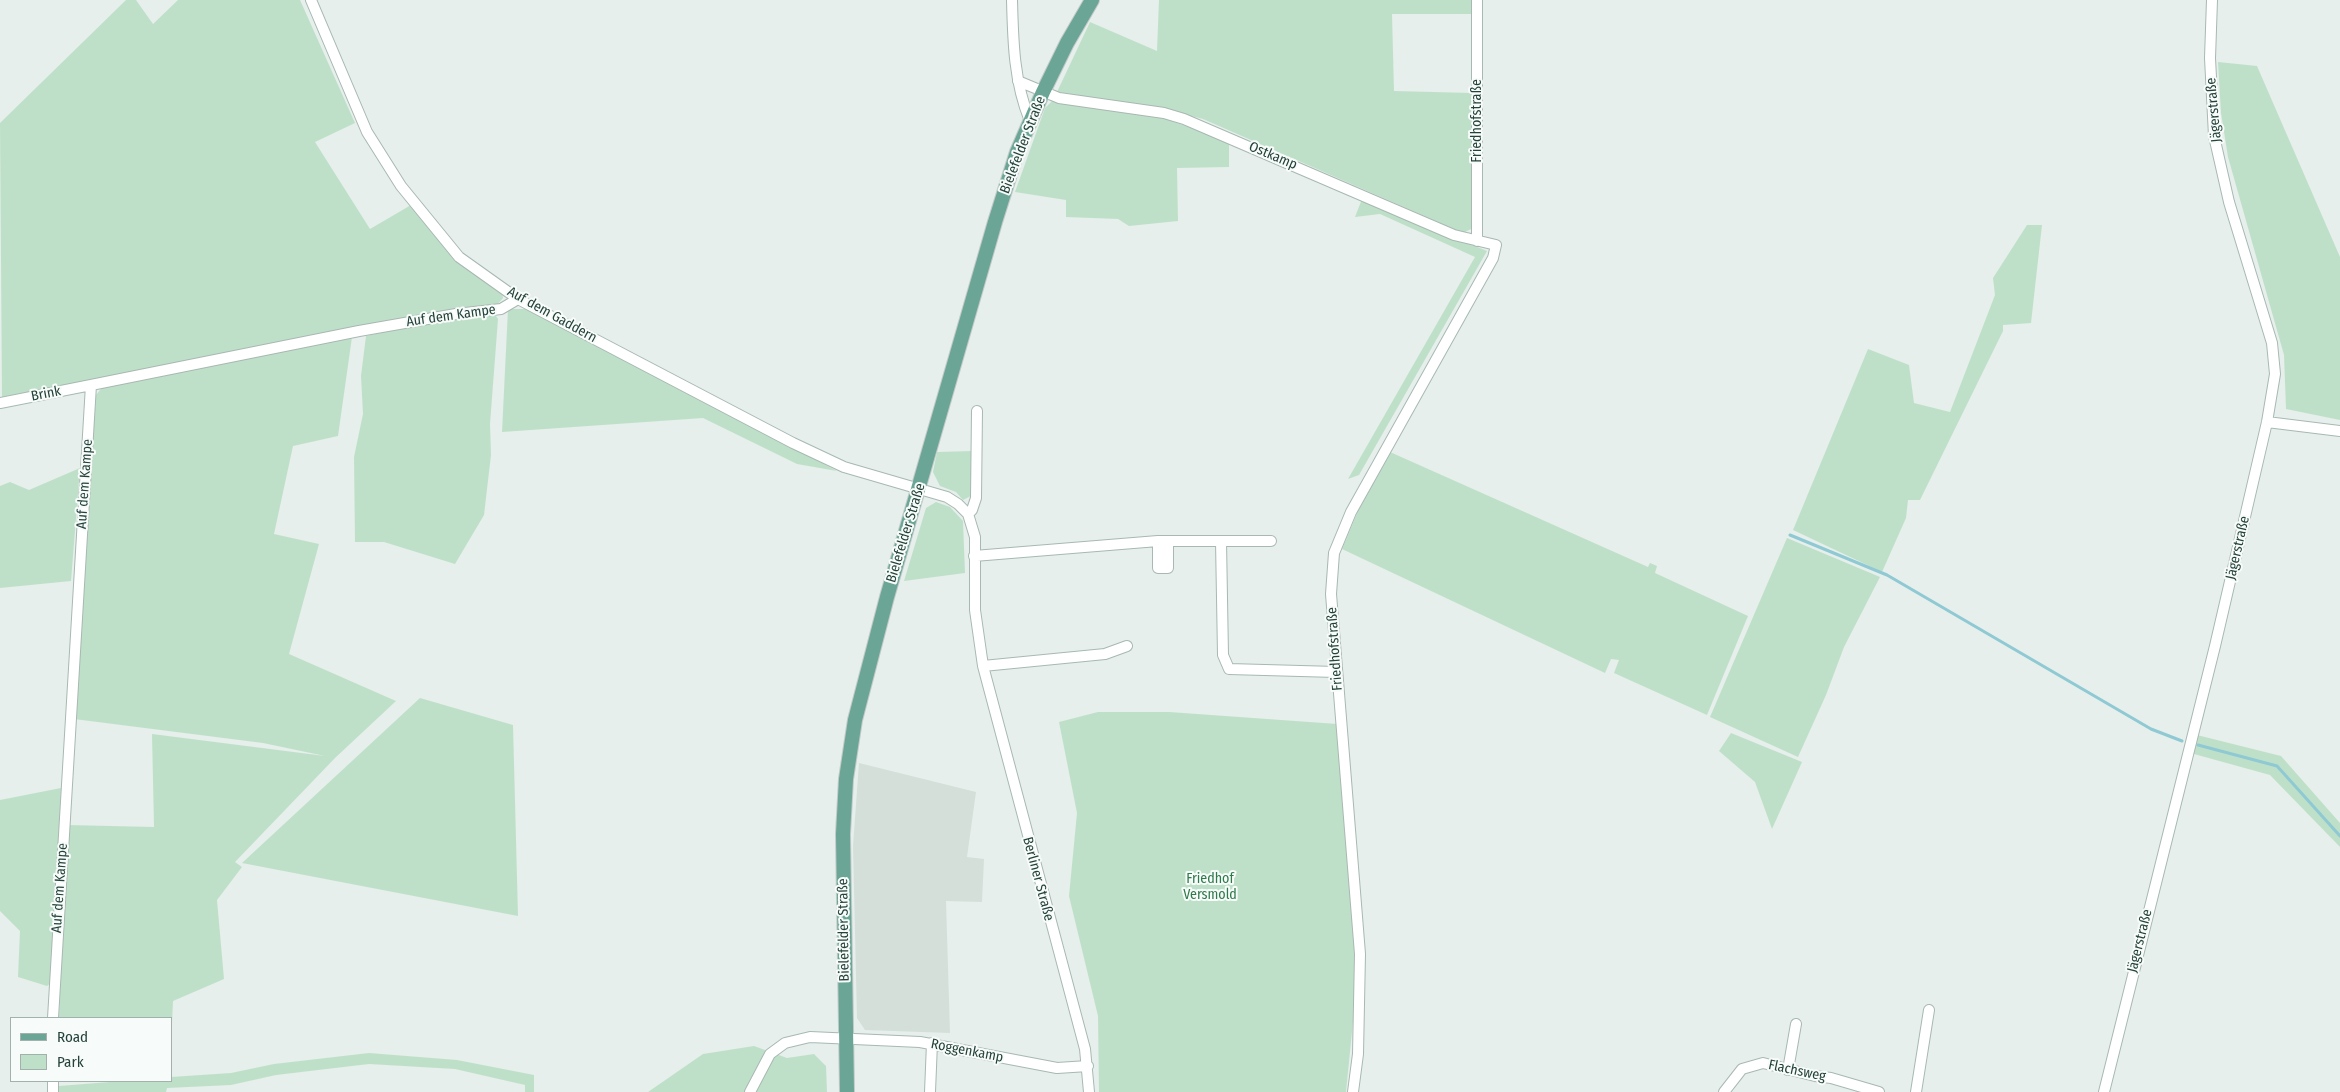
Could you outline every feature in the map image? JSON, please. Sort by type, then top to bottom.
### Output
[{"type":"main road","name":"Bielefelder Straße","points":[[847,1092],[843,834],[846,779],[855,720],[887,597],[1017,152],[1067,43],[1092,0]]},
{"type":"street","name":"Auf dem Gaddern","points":[[311,0],[367,132],[401,186],[460,257],[518,298],[844,467],[920,488]]},
{"type":"street","points":[[1012,0],[1013,46],[1018,81],[1023,103],[1030,121]]},
{"type":"street","name":"Friedhofstraße","points":[[1477,0],[1478,241]]},
{"type":"street","name":"Jägerstraße","points":[[2104,1092],[2215,646],[2268,422],[2275,374],[2272,342],[2229,202],[2214,136],[2210,58],[2212,0]]},
{"type":"street","name":"Ostkamp","points":[[1018,81],[1059,98],[1164,113],[1184,119],[1454,235],[1496,245]]},
{"type":"street","name":"Friedhofstraße","points":[[1354,1092],[1358,1054],[1360,954],[1336,672],[1332,582],[1334,553],[1342,530],[1488,266],[1496,245]]},
{"type":"street","name":"Auf dem Kampe","points":[[53,1017],[53,991],[91,385],[359,331],[456,314],[502,309],[518,298]]},
{"type":"street","name":"Brink","points":[[0,403],[91,385]]},
{"type":"street","points":[[920,488],[948,497],[968,514],[972,510],[976,498],[977,411]]},
{"type":"street","points":[[2268,422],[2340,431]]},
{"type":"street","name":"Berliner Straße","points":[[968,514],[975,537],[976,626],[983,666],[1088,1066],[1090,1092]]},
{"type":"street","points":[[974,556],[1163,541],[1271,542]]},
{"type":"street","points":[[1221,541],[1223,655],[1229,669],[1336,672]]},
{"type":"street","points":[[983,666],[1106,654],[1127,646]]},
{"type":"street","points":[[1916,1092],[1929,1010]]},
{"type":"street","points":[[1788,1070],[1796,1024]]},
{"type":"street","name":"Roggenkamp","points":[[750,1092],[770,1054],[785,1043],[810,1037],[932,1044],[1057,1068],[1088,1066]]},
{"type":"street","points":[[930,1092],[932,1044]]},
{"type":"street","name":"Flachsweg","points":[[1724,1092],[1742,1069],[1763,1063],[1831,1078],[1879,1092]]},
{"type":"shaded area","points":[[859,763],[976,792],[967,857],[984,859],[982,902],[946,901],[950,1033],[865,1030],[857,1018],[853,846]]},
{"type":"green space","points":[[126,0],[136,0],[153,24],[178,0],[300,0],[355,123],[315,142],[370,229],[411,205],[502,292],[503,298],[497,305],[438,312],[2,397],[0,123]]},
{"type":"green space","points":[[1159,0],[1473,0],[1473,14],[1392,14],[1394,91],[1472,93],[1473,228],[1463,233],[1203,119],[1160,108],[1057,92],[1090,22],[1157,51]]},
{"type":"green space","points":[[2218,62],[2257,66],[2340,257],[2340,420],[2286,409],[2284,355],[2228,157],[2221,113]]},
{"type":"green space","points":[[1052,101],[1160,117],[1229,141],[1229,167],[1177,168],[1178,221],[1129,226],[1118,219],[1066,217],[1066,200],[1015,192],[1045,108]]},
{"type":"green space","points":[[1362,199],[1487,251],[1359,475],[1348,479],[1475,257],[1380,214],[1355,217]]},
{"type":"green space","points":[[2027,225],[2042,225],[2031,323],[2003,325],[2003,331],[1920,500],[1908,500],[1906,518],[1882,572],[1793,530],[1868,349],[1909,365],[1914,403],[1950,412],[1995,295],[1993,278]]},
{"type":"green space","points":[[508,309],[529,309],[837,471],[797,464],[703,418],[502,432]]},
{"type":"green space","points":[[494,313],[498,319],[490,424],[491,455],[484,515],[455,564],[384,542],[355,542],[354,457],[363,414],[361,376],[366,336],[443,319]]},
{"type":"green space","points":[[352,337],[338,436],[293,446],[274,534],[319,544],[289,654],[396,701],[335,758],[235,862],[242,867],[217,900],[224,979],[173,1001],[172,1023],[172,1017],[59,1017],[67,825],[154,827],[152,734],[325,756],[263,743],[74,719],[96,395],[104,385]]},
{"type":"green space","points":[[972,451],[971,496],[963,500],[956,492],[940,486],[933,472],[937,452]]},
{"type":"green space","points":[[1390,452],[1648,567],[1650,563],[1657,566],[1655,573],[1748,616],[1707,715],[1614,673],[1619,660],[1611,659],[1605,673],[1342,549],[1358,511]]},
{"type":"green space","points":[[80,468],[71,581],[0,588],[0,486],[10,482],[29,490]]},
{"type":"green space","points":[[936,502],[950,507],[963,521],[965,573],[904,581],[926,508]]},
{"type":"green space","points":[[1787,538],[1880,577],[1844,647],[1826,695],[1798,757],[1710,717]]},
{"type":"green space","points":[[420,698],[513,725],[518,916],[242,863]]},
{"type":"green space","name":"Friedhof Versmold","points":[[1098,712],[1169,712],[1337,724],[1355,957],[1355,1001],[1346,1092],[1099,1092],[1098,1016],[1069,896],[1077,813],[1059,722]]},
{"type":"green space","points":[[1731,733],[1802,762],[1772,829],[1755,782],[1719,751]]},
{"type":"green space","points":[[2197,735],[2281,756],[2340,823],[2340,847],[2270,775],[2194,754]]},
{"type":"green space","points":[[61,788],[51,983],[47,986],[18,977],[20,931],[0,911],[0,800]]},
{"type":"green space","points":[[754,1046],[787,1058],[814,1054],[826,1066],[827,1092],[648,1092],[703,1054]]},
{"type":"green space","points":[[369,1053],[457,1060],[534,1075],[534,1092],[525,1092],[525,1085],[455,1069],[369,1064],[276,1075],[231,1085],[167,1088],[166,1092],[59,1092],[59,1086],[109,1082],[172,1082],[172,1077],[231,1073],[274,1064]]},
{"type":"waterway","points":[[1790,535],[1887,575],[2151,729],[2182,741]]},
{"type":"waterway","points":[[2198,745],[2277,766],[2340,836]]}]
